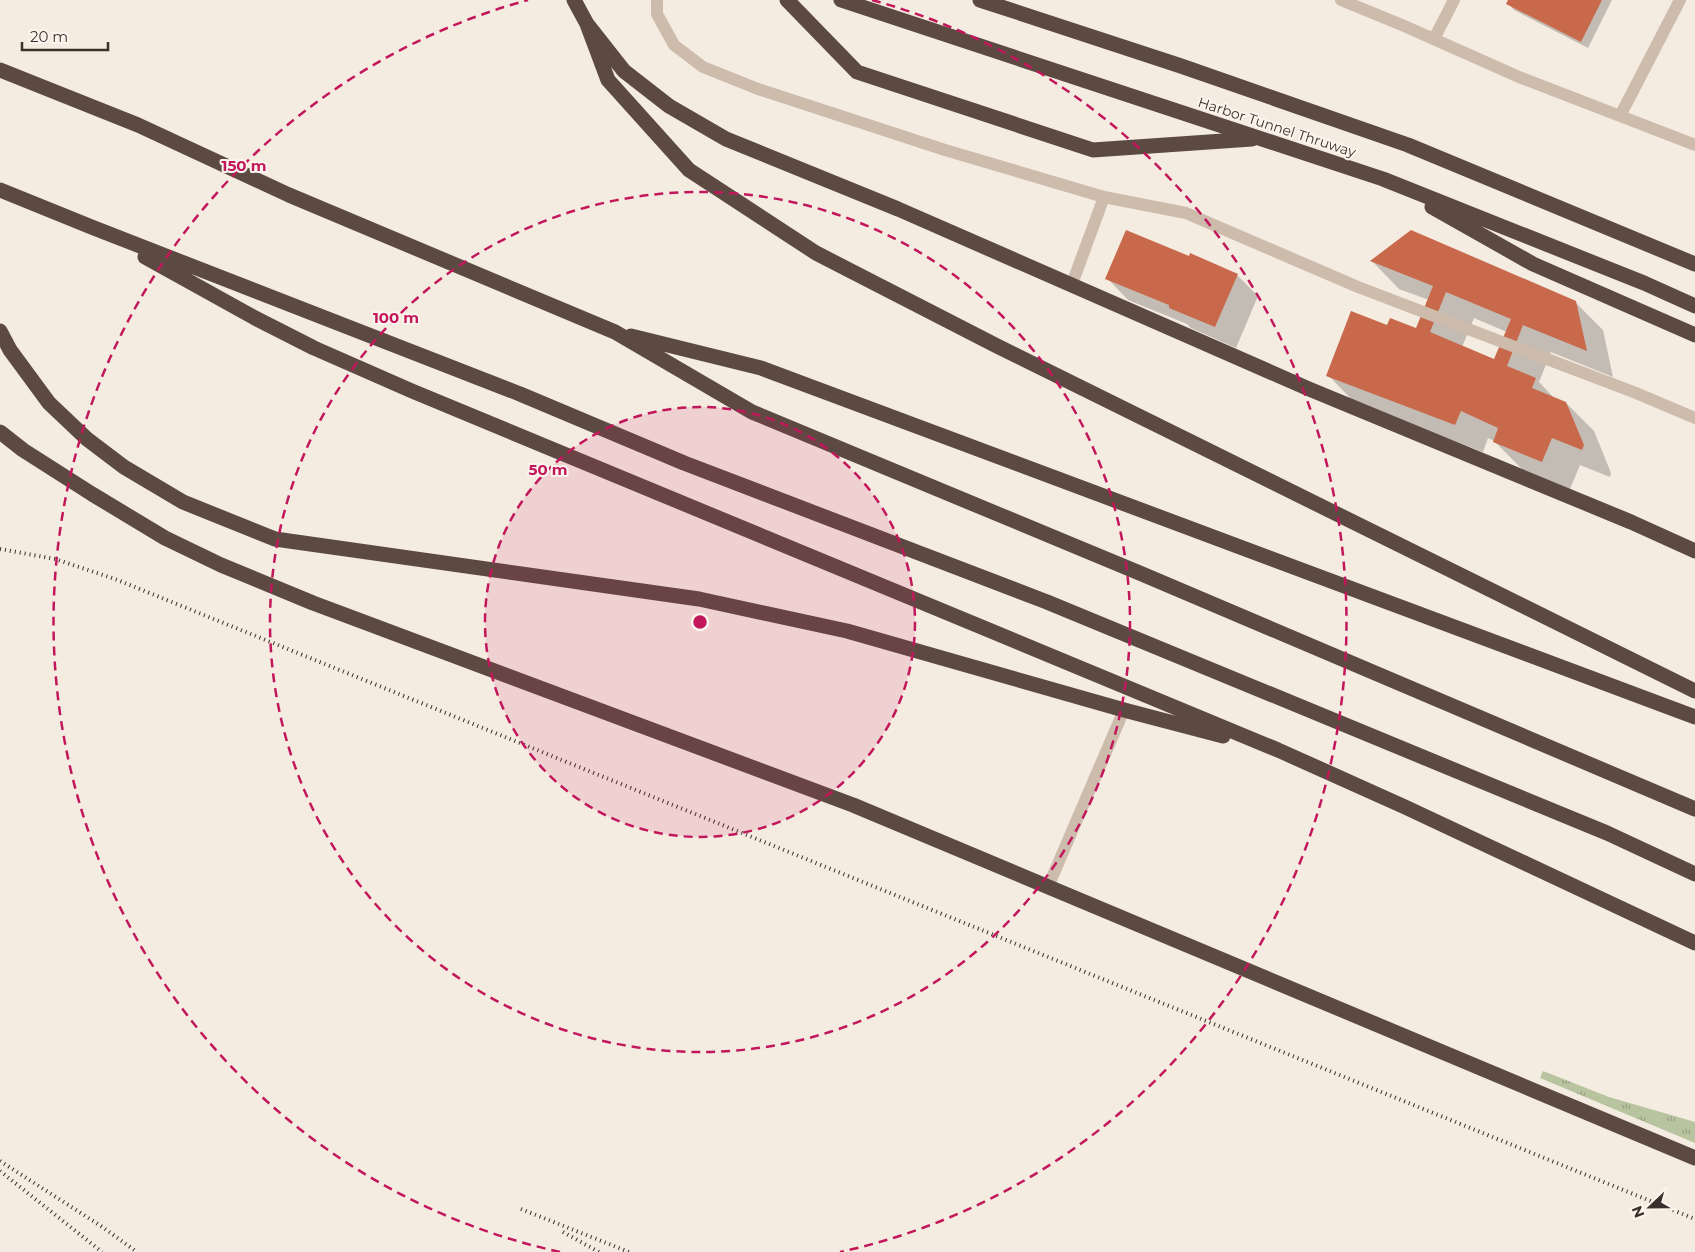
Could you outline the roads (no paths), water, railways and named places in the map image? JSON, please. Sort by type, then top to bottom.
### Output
[{"type":"highway","points":[[574,0],[587,24],[608,80],[689,170],[816,253],[997,346],[1695,692]]},
{"type":"highway","points":[[786,0],[857,72],[1094,150],[1260,139]]},
{"type":"highway","name":"Harbor Tunnel Thruway","points":[[841,0],[1383,179],[1644,283],[1695,306]]},
{"type":"highway","name":"Harbor Tunnel Thruway","points":[[980,0],[1182,66],[1408,145],[1695,264]]},
{"type":"highway","points":[[587,24],[624,70],[669,106],[726,138],[898,209],[1309,388],[1631,522],[1695,551]]},
{"type":"highway","points":[[0,70],[138,125],[289,195],[615,332],[752,412],[1142,574],[1695,809]]},
{"type":"highway","points":[[1383,179],[1533,264],[1695,335]]},
{"type":"highway","points":[[0,190],[520,394],[684,463],[1047,602],[1608,833],[1695,874]]},
{"type":"highway","points":[[94,228],[255,318],[314,348],[412,391],[1278,750],[1405,807],[1695,943]]},
{"type":"highway","points":[[0,331],[10,350],[49,403],[87,439],[124,467],[182,502],[275,539],[699,599],[847,631],[1124,710],[1278,750]]},
{"type":"highway","points":[[615,332],[761,368],[1695,717]]},
{"type":"highway","points":[[0,432],[22,450],[165,538],[221,564],[314,603],[853,805],[1695,1158]]},
{"type":"lane","points":[[657,0],[657,14],[674,45],[704,66],[758,89],[944,150],[1104,197],[1186,213],[1358,287],[1636,393],[1695,418]]},
{"type":"lane","points":[[1341,0],[1519,77],[1695,145]]},
{"type":"lane","points":[[1434,39],[1454,0]]},
{"type":"lane","points":[[1620,116],[1680,0]]},
{"type":"lane","points":[[1072,284],[1104,197]]},
{"type":"lane","points":[[1048,887],[1124,710]]},
{"type":"railway","points":[[0,549],[55,559],[115,579],[1695,1219]]},
{"type":"railway","points":[[0,1161],[101,1226],[137,1252]]},
{"type":"railway","points":[[0,1171],[102,1252]]},
{"type":"railway","points":[[521,1209],[629,1252]]},
{"type":"railway","points":[[563,1232],[599,1252]]}]
